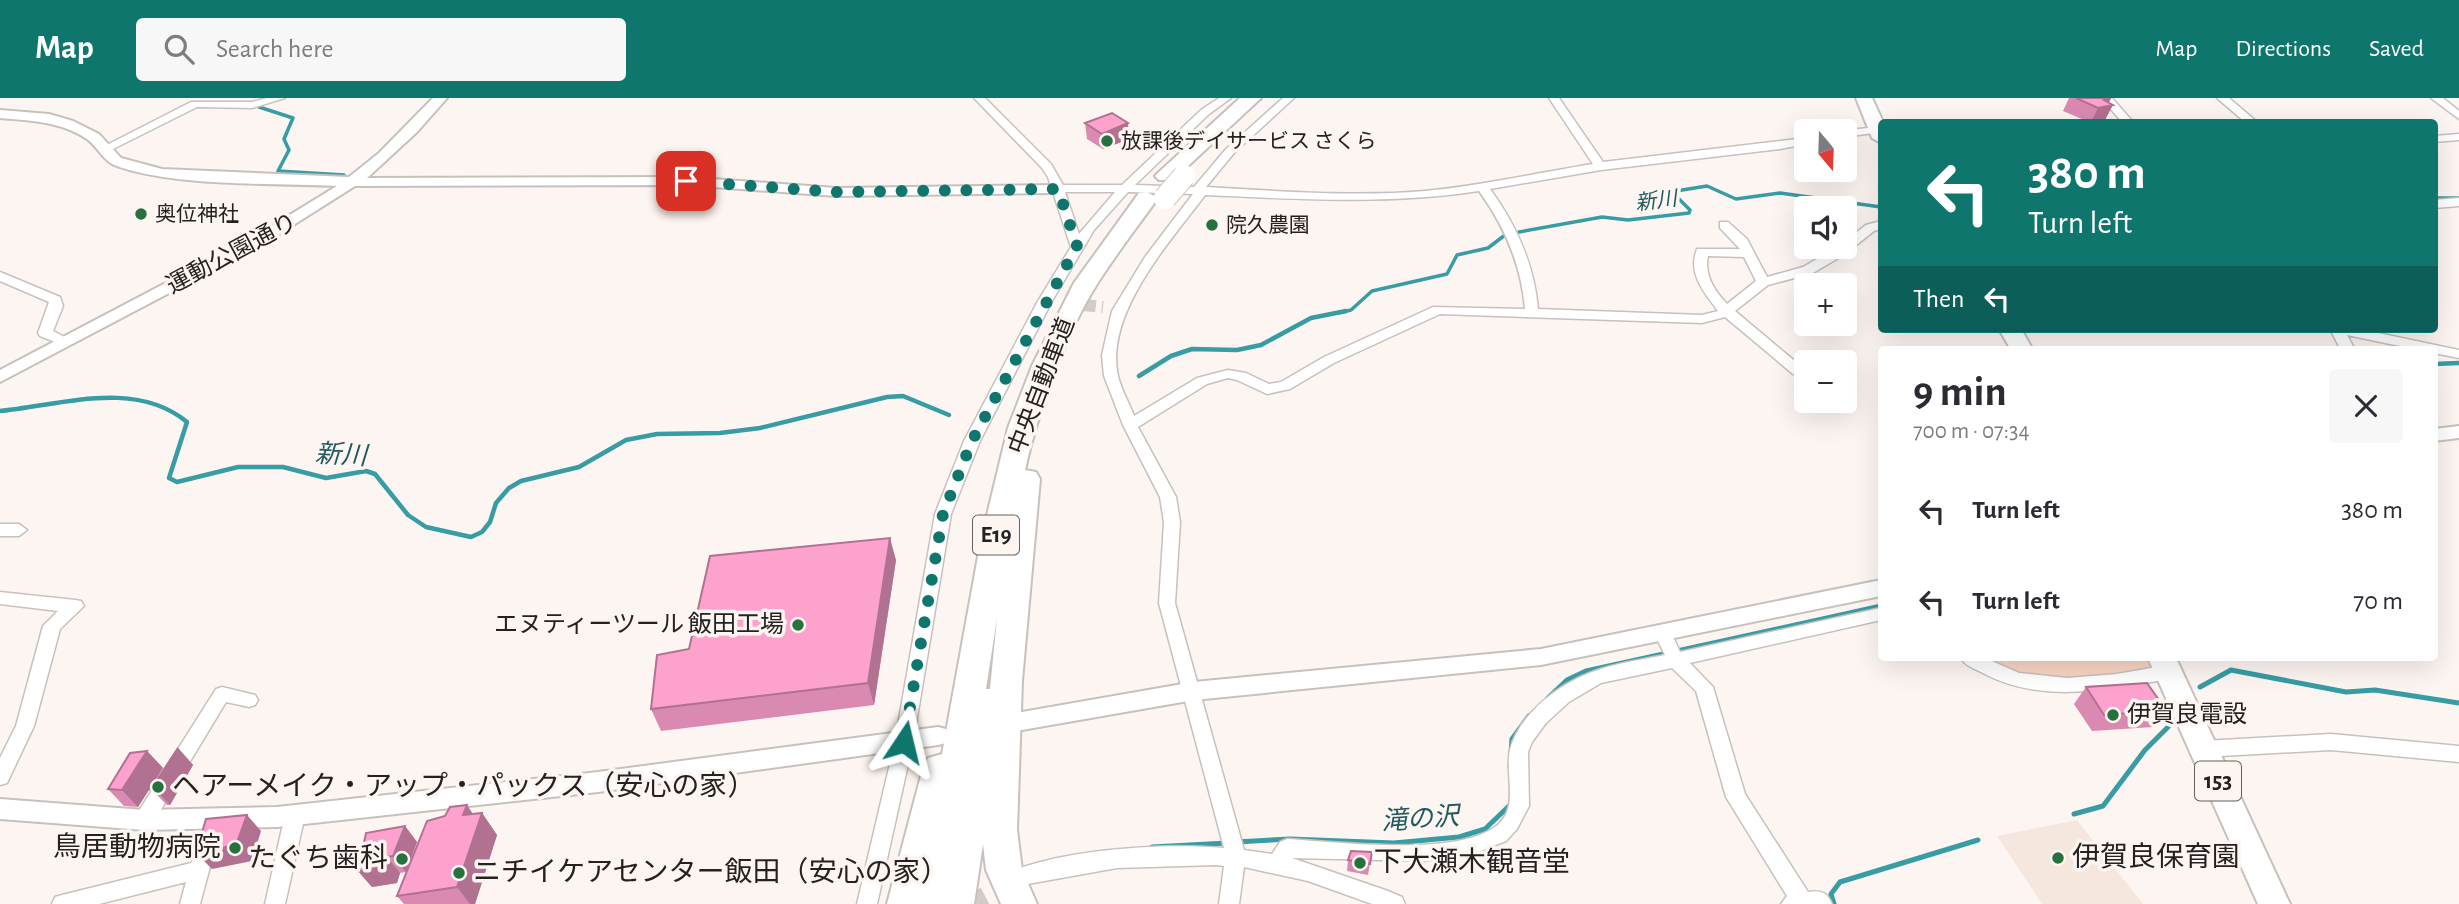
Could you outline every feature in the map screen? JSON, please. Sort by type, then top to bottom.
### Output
[{"type":"highway","name":"中央自動車道","points":[[933,904],[995,540],[1021,428],[1045,366],[1086,283],[1157,187],[1251,98]]},
{"type":"highway","name":"中央自動車道","points":[[956,904],[1006,582],[1026,479],[1042,417],[1085,318],[1157,187],[1269,98]]},
{"type":"highway","points":[[1864,98],[1878,132]]},
{"type":"highway","points":[[1021,890],[1004,870],[1000,818],[1006,681],[1026,479]]},
{"type":"highway","points":[[905,904],[944,753],[976,572],[995,540]]},
{"type":"highway","name":"153","points":[[2165,665],[2274,904]]},
{"type":"street","points":[[105,149],[195,104],[252,105],[281,98]]},
{"type":"street","name":"運動公園通り","points":[[0,377],[294,222],[355,182],[413,131],[440,98]]},
{"type":"street","points":[[979,98],[1047,166],[1058,189],[1077,246]]},
{"type":"street","points":[[867,904],[904,742],[943,514],[972,441],[1077,246],[1157,187],[1205,112],[1226,98]]},
{"type":"street","points":[[1229,904],[1233,847],[1194,691],[1167,603],[1172,532],[1168,497],[1130,425],[1111,376],[1111,309],[1200,193],[1200,187],[1230,152],[1289,98]]},
{"type":"street","points":[[1554,98],[1600,166]]},
{"type":"street","points":[[2106,98],[2125,119]]},
{"type":"street","points":[[2222,98],[2247,119]]},
{"type":"street","points":[[2436,98],[2459,116]]},
{"type":"street","points":[[0,114],[40,117],[68,124],[94,137],[116,161],[162,173],[355,182],[686,181],[868,193],[1157,187],[1200,193],[1403,196],[1600,166],[1748,152],[1794,143]]},
{"type":"street","points":[[1857,134],[1878,134]]},
{"type":"street","points":[[2438,139],[2459,137]]},
{"type":"street","points":[[1481,186],[1502,213],[1525,261],[1532,312]]},
{"type":"street","points":[[2438,204],[2459,202]]},
{"type":"street","points":[[1724,225],[1742,242],[1763,282]]},
{"type":"street","points":[[1130,425],[1202,381],[1228,374],[1241,376],[1267,389],[1284,386],[1329,360],[1438,310],[1702,319],[1726,311],[1763,282],[1808,270],[1841,251],[1870,228],[1878,227]]},
{"type":"street","points":[[1747,253],[1709,252],[1700,256],[1699,266],[1705,283],[1726,311],[1794,368]]},
{"type":"street","points":[[0,276],[55,300],[56,306],[46,332],[65,341]]},
{"type":"street","points":[[1045,301],[1066,303]]},
{"type":"street","points":[[2357,333],[2420,346]]},
{"type":"street","points":[[2438,350],[2459,354]]},
{"type":"street","points":[[2438,435],[2459,432]]},
{"type":"street","points":[[0,530],[19,530]]},
{"type":"street","points":[[1277,864],[1287,848],[1440,850],[1473,845],[1501,834],[1517,814],[1522,800],[1519,753],[1524,738],[1534,724],[1574,686],[1670,648],[1878,589]]},
{"type":"street","points":[[0,598],[75,606],[52,626],[25,726],[0,777]]},
{"type":"street","points":[[1016,722],[1194,691],[1670,648],[1878,614]]},
{"type":"street","points":[[1670,648],[1704,687],[1736,797],[1805,903]]},
{"type":"street","points":[[1978,661],[2043,687],[2075,687],[2165,665]]},
{"type":"street","points":[[144,820],[222,695],[248,700]]},
{"type":"street","points":[[0,809],[144,820],[213,820],[295,815],[598,782],[938,736]]},
{"type":"street","points":[[2203,748],[2331,742],[2459,754]]},
{"type":"street","points":[[438,824],[447,798]]},
{"type":"street","points":[[275,904],[295,815]]},
{"type":"street","points":[[190,904],[213,820]]},
{"type":"street","points":[[1021,890],[1144,857],[1233,847],[1277,864],[1341,881],[1395,904]]},
{"type":"street","points":[[62,904],[120,897],[199,870]]},
{"type":"shaded area","points":[[1985,661],[2150,661],[2153,666],[2138,673],[2042,682]]},
{"type":"shaded area","name":"伊賀良保育園","points":[[2077,820],[2143,904],[2042,904],[1997,836]]},
{"type":"building","points":[[2076,98],[2111,98],[2104,100],[2113,105],[2098,108]]},
{"type":"building","points":[[1112,113],[1128,123],[1102,134],[1085,123]]},
{"type":"building","name":"エヌティーツール 飯田工場","points":[[890,538],[868,683],[651,709],[657,655],[689,649],[710,556]]},
{"type":"building","points":[[2147,683],[2166,710],[2104,715],[2086,687]]},
{"type":"building","points":[[178,748],[154,788],[151,789]]},
{"type":"building","points":[[147,751],[122,790],[108,789],[130,753]]},
{"type":"building","points":[[467,805],[463,815],[482,813],[457,887],[397,896],[427,821],[445,816],[450,807]]},
{"type":"building","points":[[247,815],[236,845],[196,853],[206,819]]},
{"type":"building","points":[[405,826],[393,856],[387,857],[384,867],[358,871],[366,833]]},
{"type":"building","points":[[1351,851],[1372,852],[1370,864],[1348,860]]},
{"type":"waterway","points":[[259,107],[293,118],[284,139],[289,150],[278,171],[344,175]]},
{"type":"waterway","points":[[676,178],[719,181]]},
{"type":"waterway","name":"新川","points":[[1519,232],[1602,217],[1628,220],[1689,213],[1690,210],[1675,195],[1676,191],[1707,186],[1736,199],[1780,193],[1878,207]]},
{"type":"waterway","name":"新川","points":[[2438,198],[2459,198]]},
{"type":"waterway","name":"新川","points":[[1338,313],[1351,310],[1372,291],[1447,274],[1457,255],[1488,248],[1505,235]]},
{"type":"waterway","name":"新川","points":[[1139,376],[1171,356],[1192,349],[1237,350],[1261,345],[1311,318],[1346,311]]},
{"type":"waterway","name":"滝の沢","points":[[2438,364],[2459,363]]},
{"type":"waterway","name":"新川","points":[[0,411],[97,398],[144,401],[167,409],[187,422],[169,478],[177,482],[238,467],[283,467],[326,478],[366,471],[375,474],[408,515],[426,527],[471,537],[482,532],[490,522],[496,503],[509,488],[521,481],[579,467],[626,440],[657,434],[720,433],[760,428],[887,397],[903,396],[949,415]]},
{"type":"waterway","name":"滝の沢","points":[[1548,698],[1567,680],[1586,671],[1878,607]]},
{"type":"waterway","points":[[2200,687],[2231,670],[2346,692],[2375,690],[2459,703]]},
{"type":"waterway","name":"滝の沢","points":[[1510,767],[1512,739],[1529,716]]},
{"type":"waterway","points":[[2074,814],[2103,806],[2145,750],[2173,722]]},
{"type":"waterway","name":"滝の沢","points":[[1236,842],[1290,839],[1394,843],[1459,837],[1485,829],[1509,806]]},
{"type":"waterway","points":[[1834,904],[1831,894],[1840,882],[1978,840]]},
{"type":"waterway","name":"滝の沢","points":[[1152,847],[1227,843]]},
{"type":"tunnel","points":[[1066,303],[1103,307]]},
{"type":"tunnel","points":[[969,904],[1013,881]]},
{"type":"place","name":"放課後デイサービス さくら","points":[[1107,141]]},
{"type":"place","name":"奥位神社","points":[[141,214]]},
{"type":"place","name":"院久農園","points":[[1212,225]]},
{"type":"place","name":"エヌティーツール 飯田工場","points":[[798,625]]},
{"type":"place","name":"伊賀良電設","points":[[2113,715]]},
{"type":"place","name":"ヘアーメイク・アップ・パックス（安心の家）","points":[[158,787]]},
{"type":"place","name":"鳥居動物病院","points":[[235,848]]},
{"type":"place","name":"伊賀良保育園","points":[[2058,858]]},
{"type":"place","name":"たぐち歯科","points":[[402,859]]},
{"type":"place","name":"下大瀬木観音堂","points":[[1360,863]]},
{"type":"place","name":"ニチイケアセンター飯田（安心の家）","points":[[459,873]]},
{"type":"route","points":[[686,181],[868,193],[1058,189],[1077,246],[972,441],[943,514],[904,742]]}]
